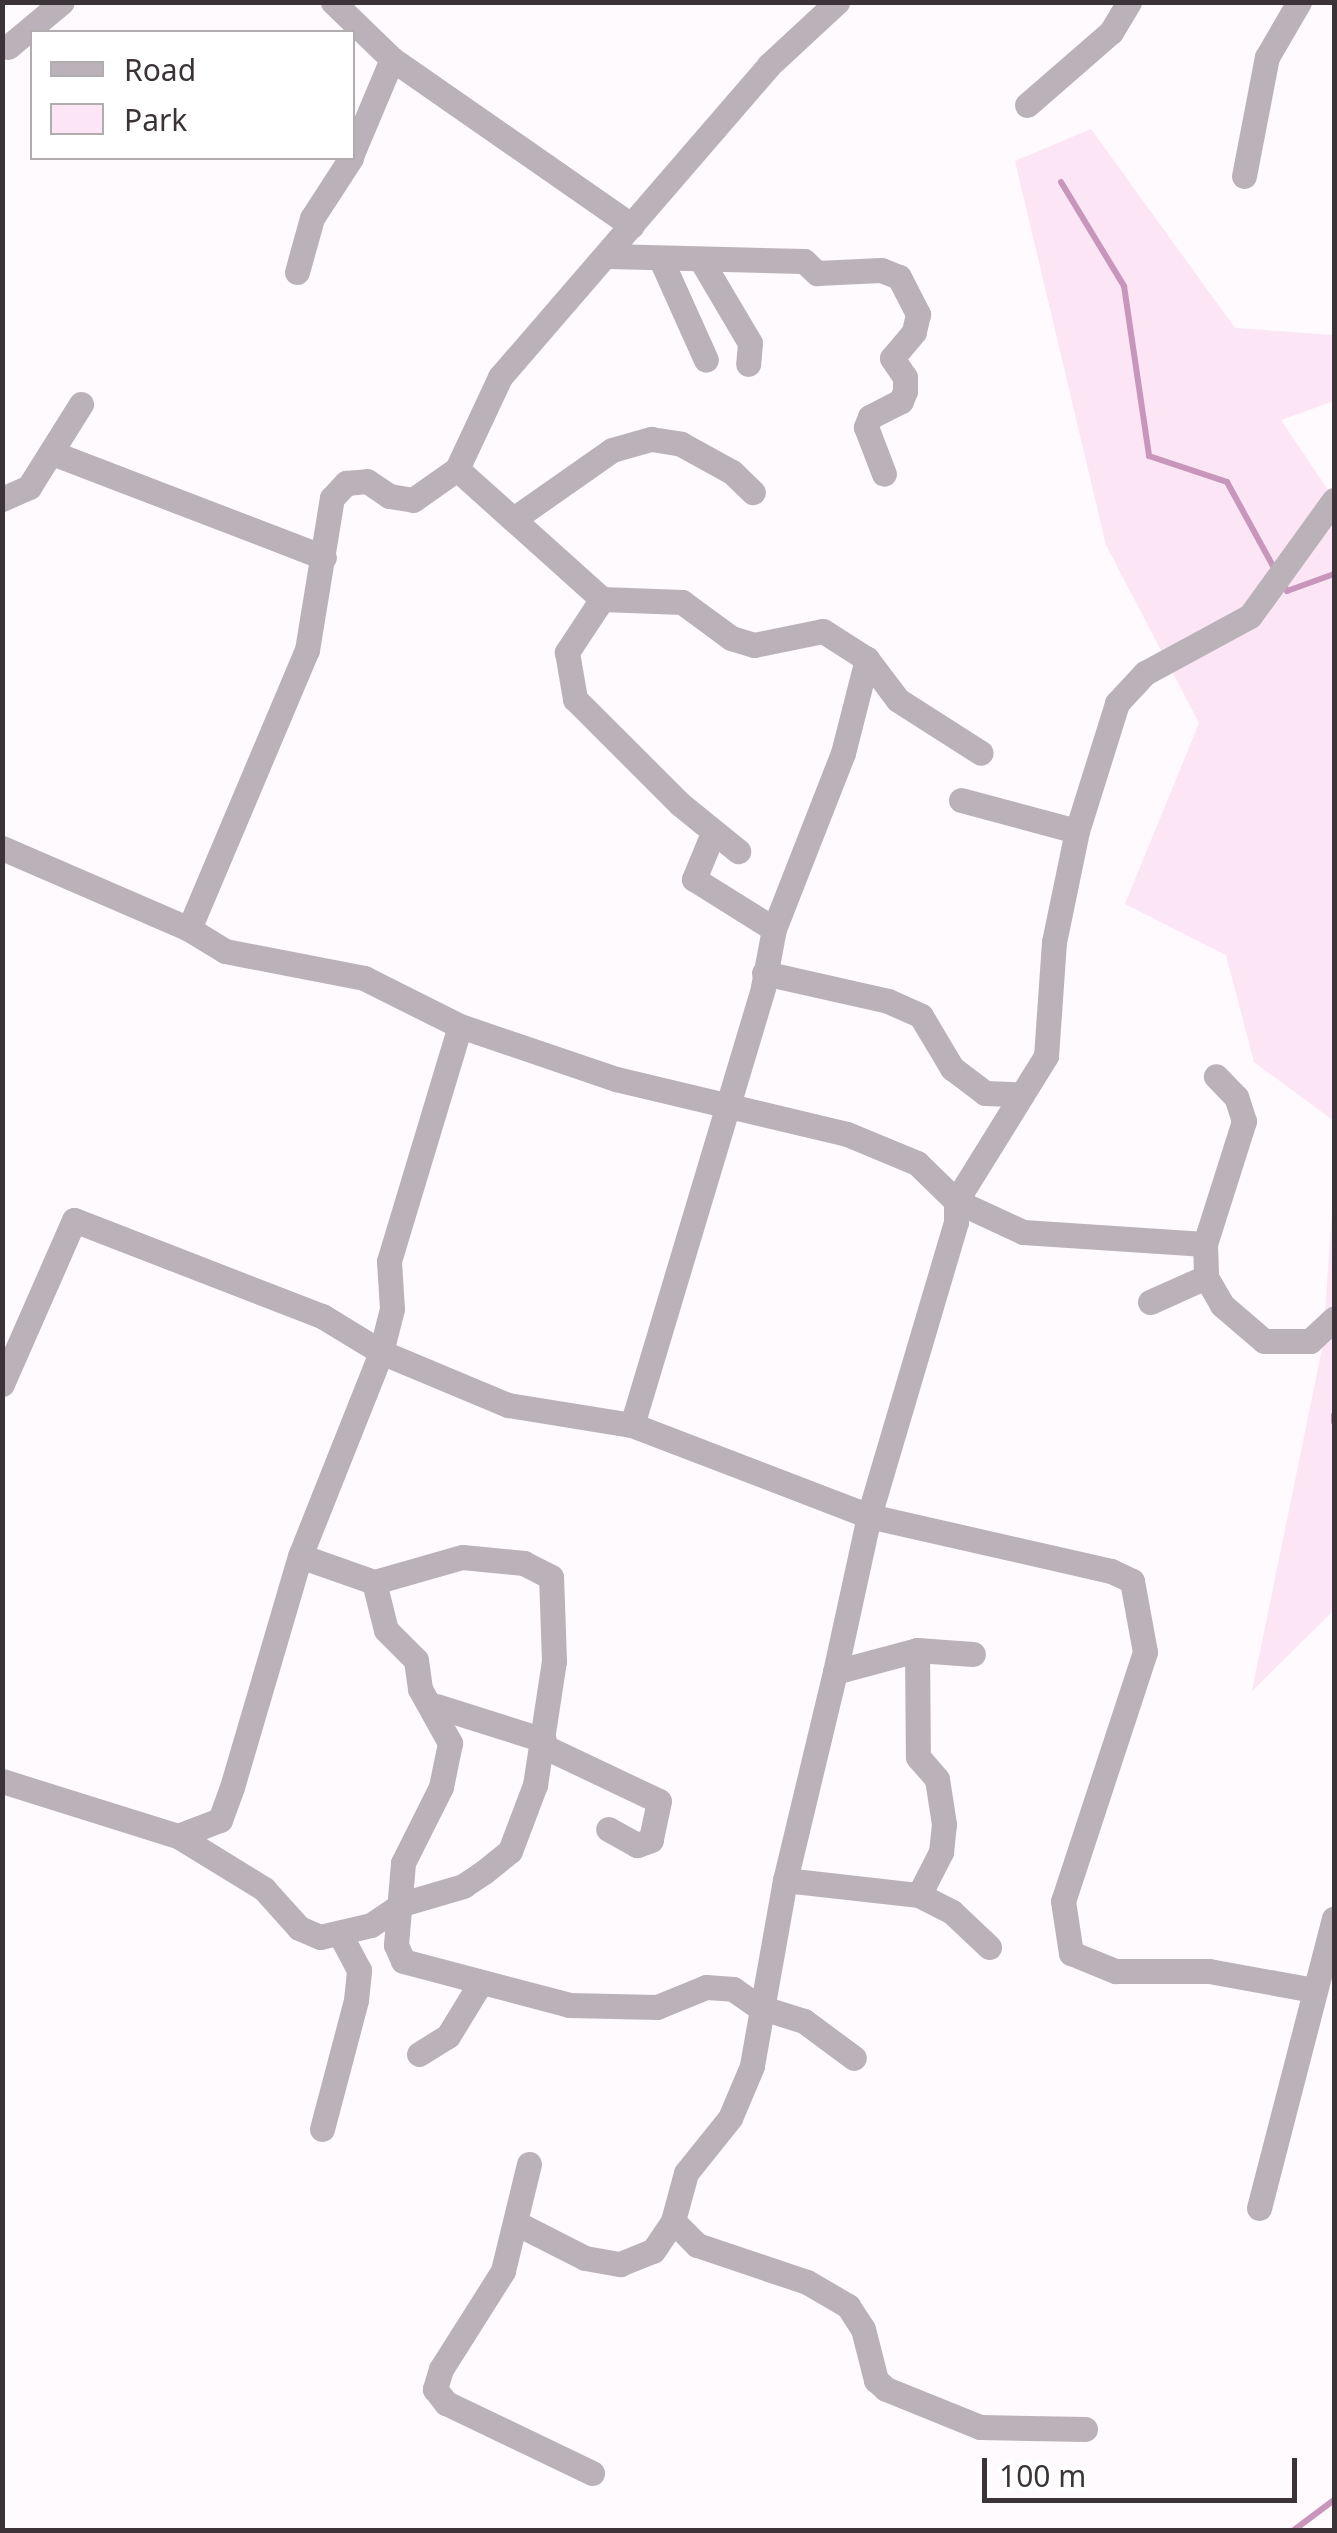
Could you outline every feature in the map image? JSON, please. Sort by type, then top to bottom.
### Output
[{"type":"street","points":[[8,47],[62,2]]},
{"type":"street","points":[[333,2],[392,59],[632,226]]},
{"type":"street","points":[[189,929],[307,650],[332,498],[346,483],[367,482],[388,496],[413,500],[457,469],[500,377],[609,256],[770,64],[838,2]]},
{"type":"street","points":[[1027,105],[1111,32],[1129,2]]},
{"type":"street","points":[[1244,176],[1267,57],[1298,2]]},
{"type":"street","points":[[355,149],[392,59]]},
{"type":"street","points":[[296,272],[312,218],[349,160]]},
{"type":"street","points":[[609,256],[662,262],[804,261],[817,273],[880,270],[899,276],[918,314],[914,332],[892,358],[905,377],[901,401],[870,417],[866,427],[884,474]]},
{"type":"street","points":[[701,260],[750,343],[748,364]]},
{"type":"street","points":[[662,262],[706,360]]},
{"type":"street","points":[[2,498],[29,487],[54,454],[81,404]]},
{"type":"street","points":[[515,518],[612,450],[651,439],[681,444],[732,472],[753,492]]},
{"type":"street","points":[[54,454],[324,557]]},
{"type":"street","points":[[457,469],[602,600],[682,602],[731,638],[754,645],[823,631],[867,659],[898,700],[981,754]]},
{"type":"street","points":[[516,2223],[608,2264],[646,2256],[673,2220],[686,2173],[730,2118],[752,2066],[759,2007],[785,1880],[869,1516],[941,1286],[956,1201],[1022,1094],[1050,1040],[1054,942],[1100,746],[1132,685],[1232,630],[1263,598],[1334,500]]},
{"type":"street","points":[[602,600],[567,652],[576,699],[713,833],[738,851]]},
{"type":"street","points":[[632,1425],[774,929],[844,753],[867,659]]},
{"type":"street","points":[[961,800],[1077,831]]},
{"type":"street","points":[[713,833],[694,879],[774,929]]},
{"type":"street","points":[[2,848],[189,929],[225,952],[364,978],[460,1026],[723,1108],[891,1148],[956,1201],[1023,1232],[1205,1244]]},
{"type":"street","points":[[764,974],[888,1001],[920,1016],[952,1068],[986,1093],[1022,1094]]},
{"type":"street","points":[[178,1836],[220,1820],[300,1556],[381,1352],[392,1308],[390,1261],[460,1026]]},
{"type":"street","points":[[1216,1076],[1236,1096],[1244,1121],[1205,1244],[1206,1277],[1243,1328],[1264,1341],[1310,1341],[1334,1319]]},
{"type":"street","points":[[2,1384],[74,1220],[322,1316],[381,1352],[508,1405],[632,1425],[869,1516],[1132,1581],[1145,1652],[1063,1901],[1070,1952],[1115,1971],[1209,1970],[1314,1990]]},
{"type":"street","points":[[1150,1302],[1206,1277]]},
{"type":"street","points":[[2,1781],[178,1836],[264,1889],[299,1928],[320,1937],[372,1925],[402,1904],[463,1886],[510,1850],[524,1822],[544,1743],[555,1628],[551,1577],[524,1563],[462,1557],[374,1582],[300,1556]]},
{"type":"street","points":[[374,1582],[386,1630],[416,1660],[420,1689],[436,1706],[450,1743],[450,1764],[410,1842],[396,1945],[403,1961],[569,2005],[658,2007],[706,1987],[732,1989],[759,2007],[804,2022],[854,2058]]},
{"type":"street","points":[[835,1672],[916,1650],[973,1654]]},
{"type":"street","points":[[916,1650],[918,1757],[937,1778],[944,1824],[941,1852],[919,1895]]},
{"type":"street","points":[[436,1706],[544,1743],[659,1800],[651,1840],[637,1844],[608,1829]]},
{"type":"street","points":[[785,1880],[919,1895],[952,1912],[988,1947]]},
{"type":"street","points":[[1259,2208],[1334,1919]]},
{"type":"street","points":[[322,2129],[356,2000],[359,1970],[340,1935]]},
{"type":"street","points":[[419,2054],[448,2036],[481,1982]]},
{"type":"street","points":[[529,2164],[503,2271],[441,2369],[437,2396],[592,2473]]},
{"type":"street","points":[[673,2220],[697,2245],[835,2296],[858,2320],[876,2380],[886,2389],[980,2427],[1084,2429]]},
{"type":"green space","points":[[1091,129],[1235,328],[1334,335],[1334,401],[1281,420],[1334,499],[1334,1121],[1254,1062],[1226,955],[1125,904],[1199,723],[1106,545],[1015,161]]},
{"type":"green space","points":[[1334,1180],[1334,1610],[1252,1691],[1323,1344]]},
{"type":"waterway","points":[[1061,182],[1124,286],[1149,456],[1227,482],[1274,568]]},
{"type":"waterway","points":[[1283,583],[1287,591],[1334,574]]},
{"type":"waterway","points":[[1334,1415],[1334,1422]]},
{"type":"waterway","points":[[1294,2530],[1334,2500]]}]
